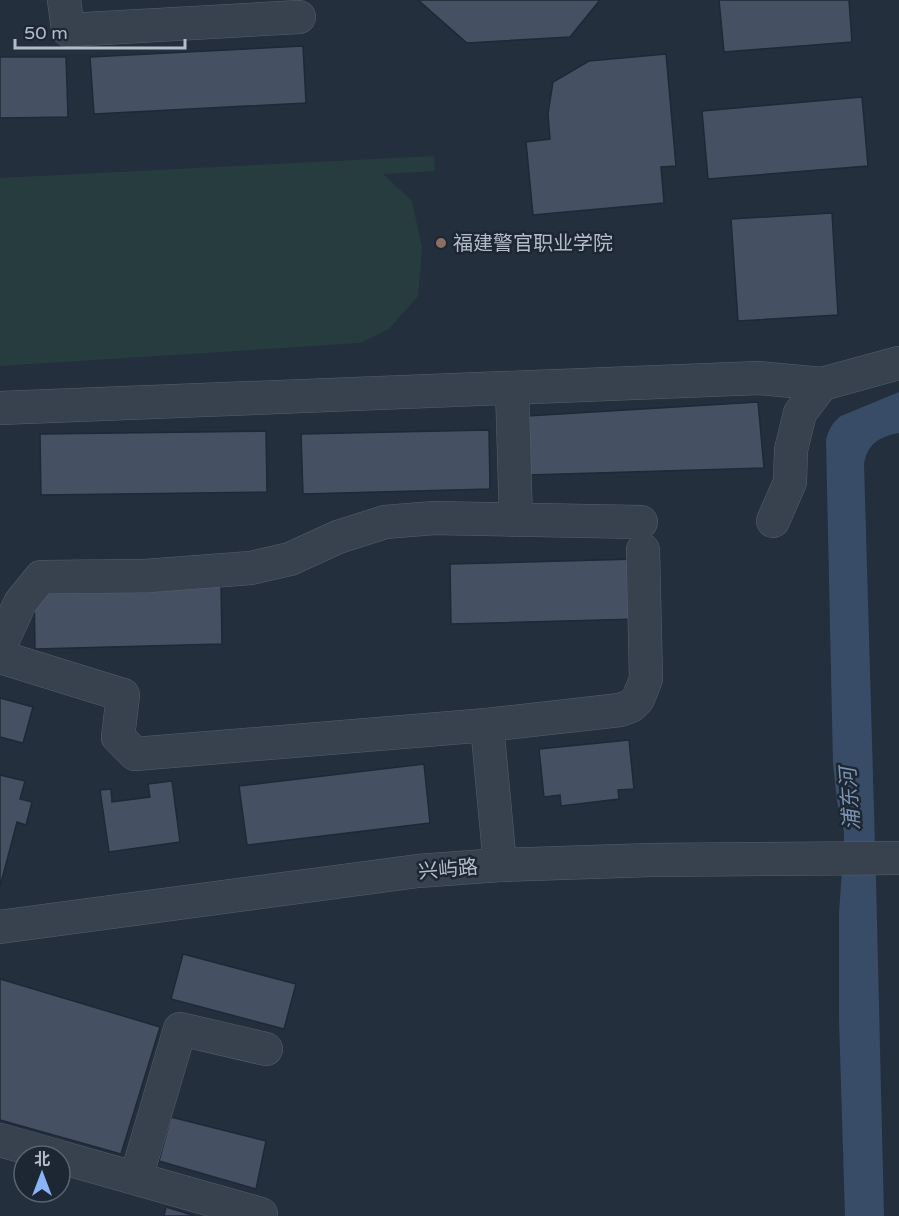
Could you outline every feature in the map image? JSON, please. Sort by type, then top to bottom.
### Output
[{"type":"street","points":[[64,0],[68,30],[299,17]]},
{"type":"street","points":[[0,408],[759,378],[822,384],[899,363]]},
{"type":"street","points":[[773,521],[790,482],[791,450],[800,413],[822,384]]},
{"type":"street","points":[[512,388],[516,520]]},
{"type":"street","points":[[0,652],[3,639],[20,603],[41,577],[145,576],[251,568],[290,559],[338,537],[385,522],[435,518],[516,520],[642,536],[646,679],[638,699],[631,706],[613,711],[487,725],[135,754],[118,737],[123,695],[0,657]]},
{"type":"street","points":[[487,725],[500,865]]},
{"type":"street","name":"兴屿路","points":[[0,927],[418,871],[500,865],[651,860],[893,858]]},
{"type":"street","points":[[136,1178],[180,1029],[266,1049]]},
{"type":"street","points":[[0,1140],[14,1144]]},
{"type":"street","points":[[72,1160],[261,1214]]},
{"type":"green space","points":[[434,156],[435,171],[383,174],[412,201],[422,248],[418,296],[389,329],[360,343],[0,366],[0,178]]},
{"type":"water","name":"浦东河","points":[[899,392],[899,433],[876,442],[868,451],[864,464],[884,1216],[845,1216],[839,1019],[839,913],[844,832],[837,801],[833,763],[826,440],[831,426],[841,416]]},
{"type":"building","points":[[418,0],[600,0],[570,37],[467,43]]},
{"type":"building","points":[[719,0],[849,0],[852,42],[724,52]]},
{"type":"building","points":[[303,46],[306,103],[94,114],[90,57]]},
{"type":"building","points":[[666,54],[676,166],[661,167],[664,203],[533,215],[526,142],[550,139],[548,114],[553,82],[589,61]]},
{"type":"building","points":[[0,57],[66,57],[68,117],[0,118]]},
{"type":"building","points":[[862,97],[868,166],[708,179],[702,111]]},
{"type":"building","points":[[832,213],[838,315],[738,321],[731,219]]},
{"type":"building","points":[[758,402],[764,468],[528,475],[527,416]]},
{"type":"building","points":[[489,430],[490,489],[303,494],[301,434]]},
{"type":"building","points":[[266,431],[267,492],[41,495],[40,434]]},
{"type":"building","points":[[637,559],[639,619],[451,624],[450,564]]},
{"type":"building","points":[[221,584],[222,644],[35,649],[34,589]]},
{"type":"building","points":[[0,698],[33,707],[23,743],[0,737]]},
{"type":"building","points":[[629,740],[634,789],[618,790],[619,799],[561,806],[560,795],[544,797],[539,749]]},
{"type":"building","points":[[424,764],[430,823],[247,845],[239,786]]},
{"type":"building","points":[[0,775],[25,781],[20,799],[32,802],[26,825],[17,822],[0,887]]},
{"type":"building","points":[[172,781],[180,842],[109,852],[100,790],[111,789],[112,802],[150,797],[148,784]]},
{"type":"building","points":[[183,954],[296,984],[284,1029],[171,999]]},
{"type":"building","points":[[0,979],[160,1027],[121,1154],[0,1120]]},
{"type":"building","points":[[171,1117],[266,1141],[256,1189],[159,1161]]},
{"type":"building","points":[[166,1207],[195,1216],[164,1216]]},
{"type":"place","name":"福建警官职业学院","points":[[441,243]]}]
